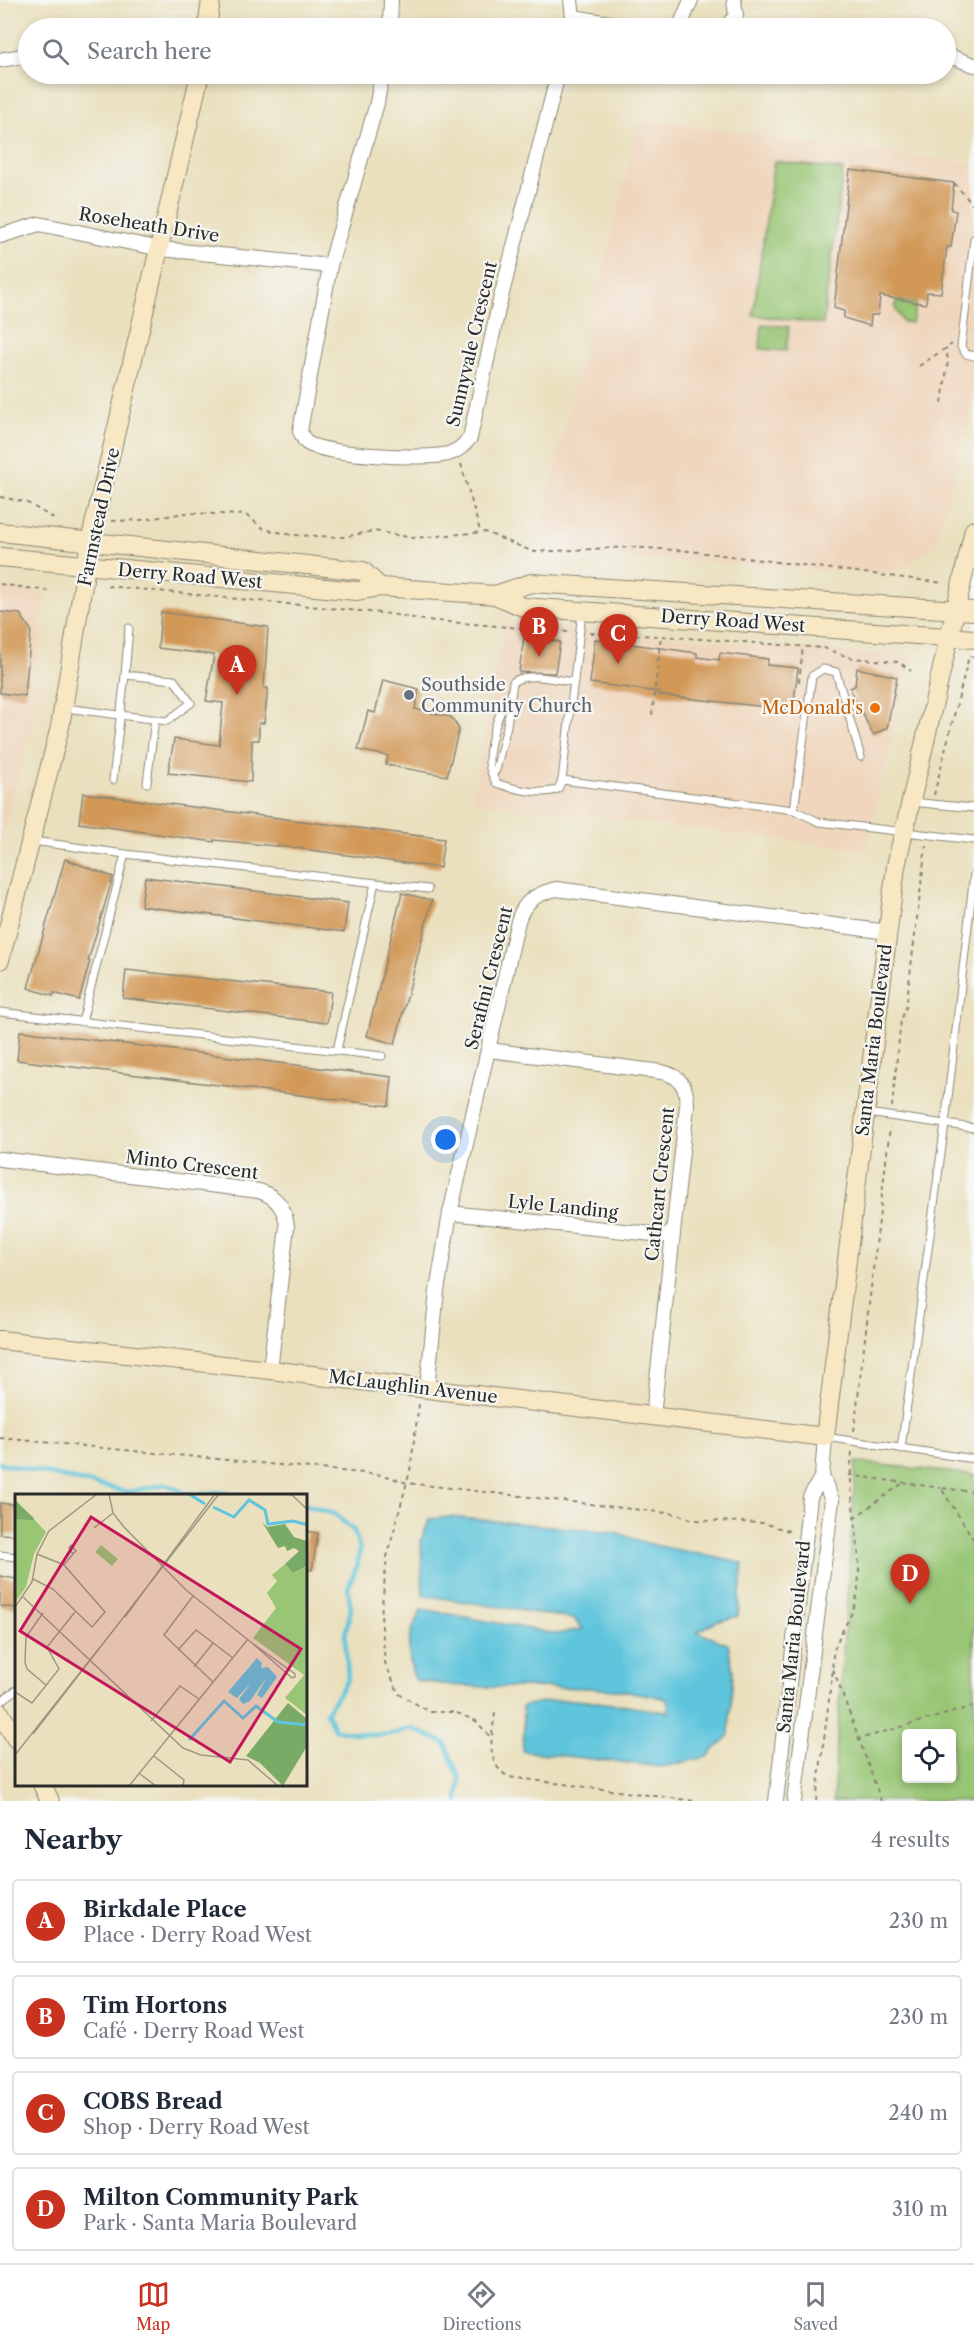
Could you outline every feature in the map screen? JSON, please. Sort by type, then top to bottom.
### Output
[{"type":"street","points":[[208,18],[211,0]]},
{"type":"street","points":[[390,18],[391,0]]},
{"type":"street","points":[[571,0],[572,18]]},
{"type":"street","points":[[683,18],[691,0]]},
{"type":"street","points":[[734,18],[735,0]]},
{"type":"street","points":[[0,60],[18,57]]},
{"type":"street","points":[[956,59],[974,65]]},
{"type":"street","name":"Farmstead Drive","points":[[0,960],[6,913],[33,841],[63,707],[90,542],[161,249],[198,84]]},
{"type":"street","name":"Sunnyvale Crescent","points":[[380,84],[377,103],[330,266],[300,431],[306,443],[324,449],[388,456],[446,455],[457,450],[470,438],[499,305],[555,84]]},
{"type":"street","name":"Roseheath Drive","points":[[0,236],[39,224],[161,249],[330,266]]},
{"type":"street","name":"Santa Maria Boulevard","points":[[776,1801],[810,1497],[822,1476],[865,1113],[902,833],[947,637],[965,610],[962,584],[974,530]]},
{"type":"street","name":"Derry Road West","points":[[0,532],[363,572],[380,587]]},
{"type":"street","name":"Derry Road West","points":[[0,557],[86,567],[357,591],[380,587],[495,595],[522,608],[974,639]]},
{"type":"street","name":"Derry Road West","points":[[495,595],[531,583],[965,610]]},
{"type":"street","name":"Serafini Crescent","points":[[424,1388],[450,1213],[522,908],[542,893],[556,889],[888,932]]},
{"type":"street","name":"Cathcart Crescent","points":[[489,1050],[674,1075],[683,1084],[687,1106],[652,1416]]},
{"type":"street","name":"Minto Crescent","points":[[0,1159],[259,1191],[274,1198],[286,1214],[287,1226],[270,1370]]},
{"type":"street","name":"Lyle Landing","points":[[450,1213],[672,1236]]},
{"type":"street","name":"McLaughlin Avenue","points":[[0,1340],[424,1388],[825,1437]]},
{"type":"street","name":"Santa Maria Boulevard","points":[[794,1801],[832,1500],[822,1476]]},
{"type":"street","points":[[0,1713],[15,1737]]},
{"type":"street","points":[[42,1786],[50,1801]]},
{"type":"lane","points":[[974,239],[963,336],[963,351],[974,356]]},
{"type":"lane","points":[[574,682],[519,677],[513,681],[508,701],[507,726],[492,774],[496,783],[531,790],[553,791],[558,789],[562,780],[574,682],[580,633],[582,611]]},
{"type":"lane","points":[[113,780],[129,628]]},
{"type":"lane","points":[[794,810],[812,676],[823,669],[836,672],[861,757]]},
{"type":"lane","points":[[63,707],[167,721],[191,703],[174,680],[125,675]]},
{"type":"lane","points":[[147,783],[155,719]]},
{"type":"lane","points":[[562,780],[794,810],[819,822],[974,840]]},
{"type":"lane","points":[[909,802],[974,808]]},
{"type":"lane","points":[[33,841],[125,854],[428,889]]},
{"type":"lane","points":[[82,1022],[125,854]]},
{"type":"lane","points":[[901,1449],[945,1124],[974,874]]},
{"type":"lane","points":[[337,1050],[375,883]]},
{"type":"lane","points":[[0,1012],[382,1056]]},
{"type":"lane","points":[[865,1113],[974,1128]]},
{"type":"lane","points":[[825,1437],[974,1459]]},
{"type":"lane","points":[[0,1555],[15,1557]]},
{"type":"lane","points":[[0,1702],[15,1691]]},
{"type":"path","points":[[954,183],[974,206]]},
{"type":"path","points":[[920,366],[963,336]]},
{"type":"path","points":[[942,403],[948,362],[946,348]]},
{"type":"path","points":[[457,450],[480,532]]},
{"type":"path","points":[[0,497],[26,502],[61,522]]},
{"type":"path","points":[[96,521],[141,520],[186,513],[246,515],[264,529],[292,535],[343,537],[374,531],[413,538],[485,532],[534,552],[630,547],[690,551],[962,584]]},
{"type":"path","points":[[0,584],[48,591]]},
{"type":"path","points":[[107,586],[390,614],[425,620],[580,633],[662,636],[824,648],[851,658],[899,662],[911,671]]},
{"type":"path","points":[[652,715],[662,636]]},
{"type":"path","points":[[931,804],[969,656],[974,657]]},
{"type":"path","points":[[816,1801],[833,1669],[832,1658],[836,1641],[847,1625],[857,1597],[859,1562],[849,1475],[885,1158],[892,1117],[894,1074],[901,1020],[906,1008],[927,835]]},
{"type":"path","points":[[424,1388],[407,1483],[387,1557],[381,1615],[385,1663],[399,1694],[430,1712],[455,1712],[476,1722],[492,1739]]},
{"type":"path","points":[[0,1438],[383,1475],[407,1483],[676,1514],[694,1520],[763,1523],[789,1531]]},
{"type":"path","points":[[849,1475],[974,1492]]},
{"type":"path","points":[[854,1518],[903,1483]]},
{"type":"path","points":[[941,1488],[974,1540]]},
{"type":"path","points":[[833,1669],[881,1801]]},
{"type":"path","points":[[859,1739],[974,1706]]},
{"type":"path","points":[[495,1713],[492,1761],[500,1771],[509,1776],[695,1801]]},
{"type":"shaded area","points":[[640,119],[974,164],[974,394],[936,546],[894,574],[534,552]]},
{"type":"shaded area","points":[[0,586],[45,593],[32,729],[0,846]]},
{"type":"shaded area","points":[[505,622],[911,658],[866,850],[472,802]]},
{"type":"green space","points":[[774,161],[843,170],[823,324],[753,315]]},
{"type":"green space","points":[[897,300],[916,304],[912,323],[903,322],[895,308]]},
{"type":"green space","points":[[762,324],[789,327],[786,351],[760,349]]},
{"type":"green space","points":[[856,1462],[974,1475],[974,1801],[833,1801]]},
{"type":"water","points":[[450,1517],[615,1532],[649,1544],[743,1563],[738,1616],[716,1622],[697,1632],[728,1644],[733,1670],[729,1735],[707,1757],[662,1767],[522,1751],[524,1731],[522,1707],[540,1702],[577,1700],[669,1712],[667,1699],[605,1689],[478,1687],[415,1680],[409,1644],[413,1627],[422,1609],[556,1634],[583,1629],[574,1619],[423,1595],[421,1540],[430,1519]]},
{"type":"building","points":[[850,170],[954,183],[951,210],[956,211],[951,247],[947,247],[941,293],[927,292],[926,304],[880,296],[878,315],[871,315],[870,326],[844,318],[844,311],[834,308]]},
{"type":"building","points":[[0,612],[20,614],[31,630],[25,696],[0,693]]},
{"type":"building","points":[[161,612],[268,627],[264,688],[268,688],[264,723],[259,723],[259,740],[252,740],[251,782],[168,773],[174,739],[219,745],[223,703],[206,701],[214,655],[158,648]]},
{"type":"building","points":[[524,637],[560,642],[555,673],[519,672]]},
{"type":"building","points":[[595,639],[697,653],[697,657],[719,660],[720,653],[768,659],[767,665],[798,668],[793,710],[658,695],[659,692],[590,683]]},
{"type":"building","name":"McDonald's","points":[[857,668],[897,677],[887,728],[873,735],[850,688],[855,686]]},
{"type":"building","points":[[383,680],[419,689],[415,709],[451,717],[459,729],[447,776],[386,765],[388,756],[358,750],[368,711],[375,713]]},
{"type":"building","points":[[83,793],[444,839],[440,868],[296,848],[214,840],[214,842],[79,823]]},
{"type":"building","points":[[65,859],[113,877],[79,1000],[54,993],[53,996],[28,988]]},
{"type":"building","points":[[145,877],[348,903],[344,932],[141,906]]},
{"type":"building","points":[[402,893],[432,900],[395,1044],[367,1036]]},
{"type":"building","points":[[126,970],[331,992],[327,1023],[123,998]]},
{"type":"building","points":[[20,1031],[392,1077],[389,1106],[17,1060]]},
{"type":"building","points":[[0,1503],[15,1505],[15,1535],[0,1534]]},
{"type":"building","points":[[308,1531],[318,1533],[312,1570],[308,1569]]},
{"type":"building","points":[[0,1576],[15,1579],[15,1608],[0,1606]]},
{"type":"waterway","points":[[0,1463],[128,1492],[166,1484],[192,1494]]},
{"type":"waterway","points":[[205,1494],[216,1492],[229,1494]]},
{"type":"waterway","points":[[308,1506],[335,1514],[354,1531],[360,1549],[357,1566],[348,1588],[351,1609],[345,1635],[348,1679],[326,1712],[335,1730],[382,1735],[411,1728],[445,1743],[460,1780],[458,1801]]},
{"type":"place","name":"Tim Hortons","points":[[539,657]]},
{"type":"place","name":"COBS Bread","points":[[618,664]]},
{"type":"place","name":"Birkdale Place","points":[[237,695]]},
{"type":"place","name":"Southside Community Church","points":[[409,695]]},
{"type":"place","name":"McDonald's","points":[[875,708]]},
{"type":"place","name":"Milton Community Park","points":[[910,1604]]}]
